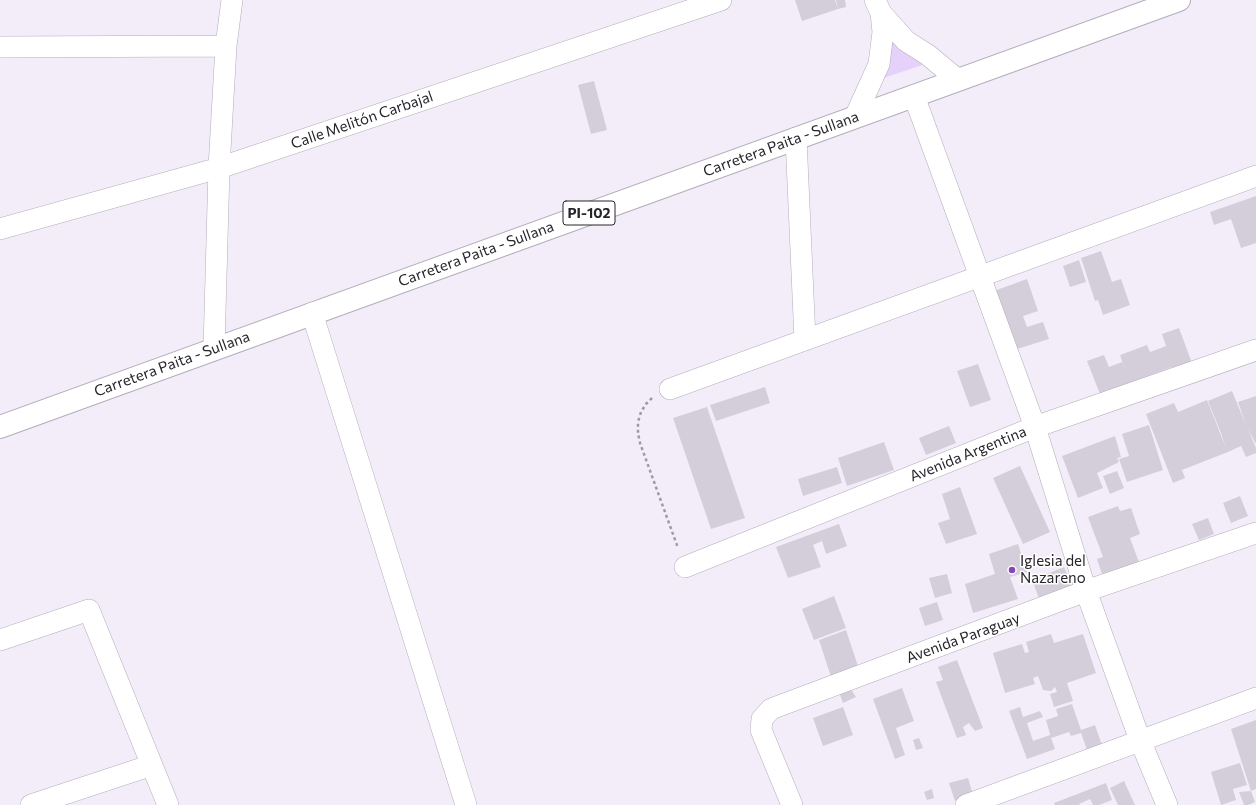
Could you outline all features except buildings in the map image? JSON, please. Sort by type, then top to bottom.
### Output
[{"type":"main road","name":"Carretera Paita - Sullana","points":[[0,427],[1179,0]]},
{"type":"street","points":[[214,349],[219,168],[226,46],[232,0]]},
{"type":"street","name":"Calle Melitón Carbajal","points":[[0,229],[219,168],[721,0]]},
{"type":"street","points":[[878,6],[906,41],[928,55],[958,80]]},
{"type":"street","points":[[856,117],[879,64],[883,32],[878,6]]},
{"type":"street","points":[[0,48],[226,46]]},
{"type":"street","points":[[914,96],[1036,427],[1086,591],[1140,740],[1167,805]]},
{"type":"street","points":[[796,138],[805,340]]},
{"type":"street","points":[[670,389],[1256,176]]},
{"type":"street","points":[[312,313],[466,805]]},
{"type":"street","name":"Avenida Argentina","points":[[685,567],[1036,427],[1256,350]]},
{"type":"street","name":"Avenida Paraguay","points":[[792,805],[761,730],[762,719],[771,709],[1086,591],[1256,533]]},
{"type":"street","points":[[0,640],[89,610],[168,805]]},
{"type":"street","points":[[966,805],[1256,698]]},
{"type":"street","points":[[31,805],[152,765]]},
{"type":"path","points":[[670,389],[652,397],[646,404],[641,412],[638,422],[638,433],[640,443],[685,567]]},
{"type":"shaded area","points":[[892,35],[928,63],[878,80]]},
{"type":"place","name":"Iglesia del Nazareno","points":[[1012,570]]}]
